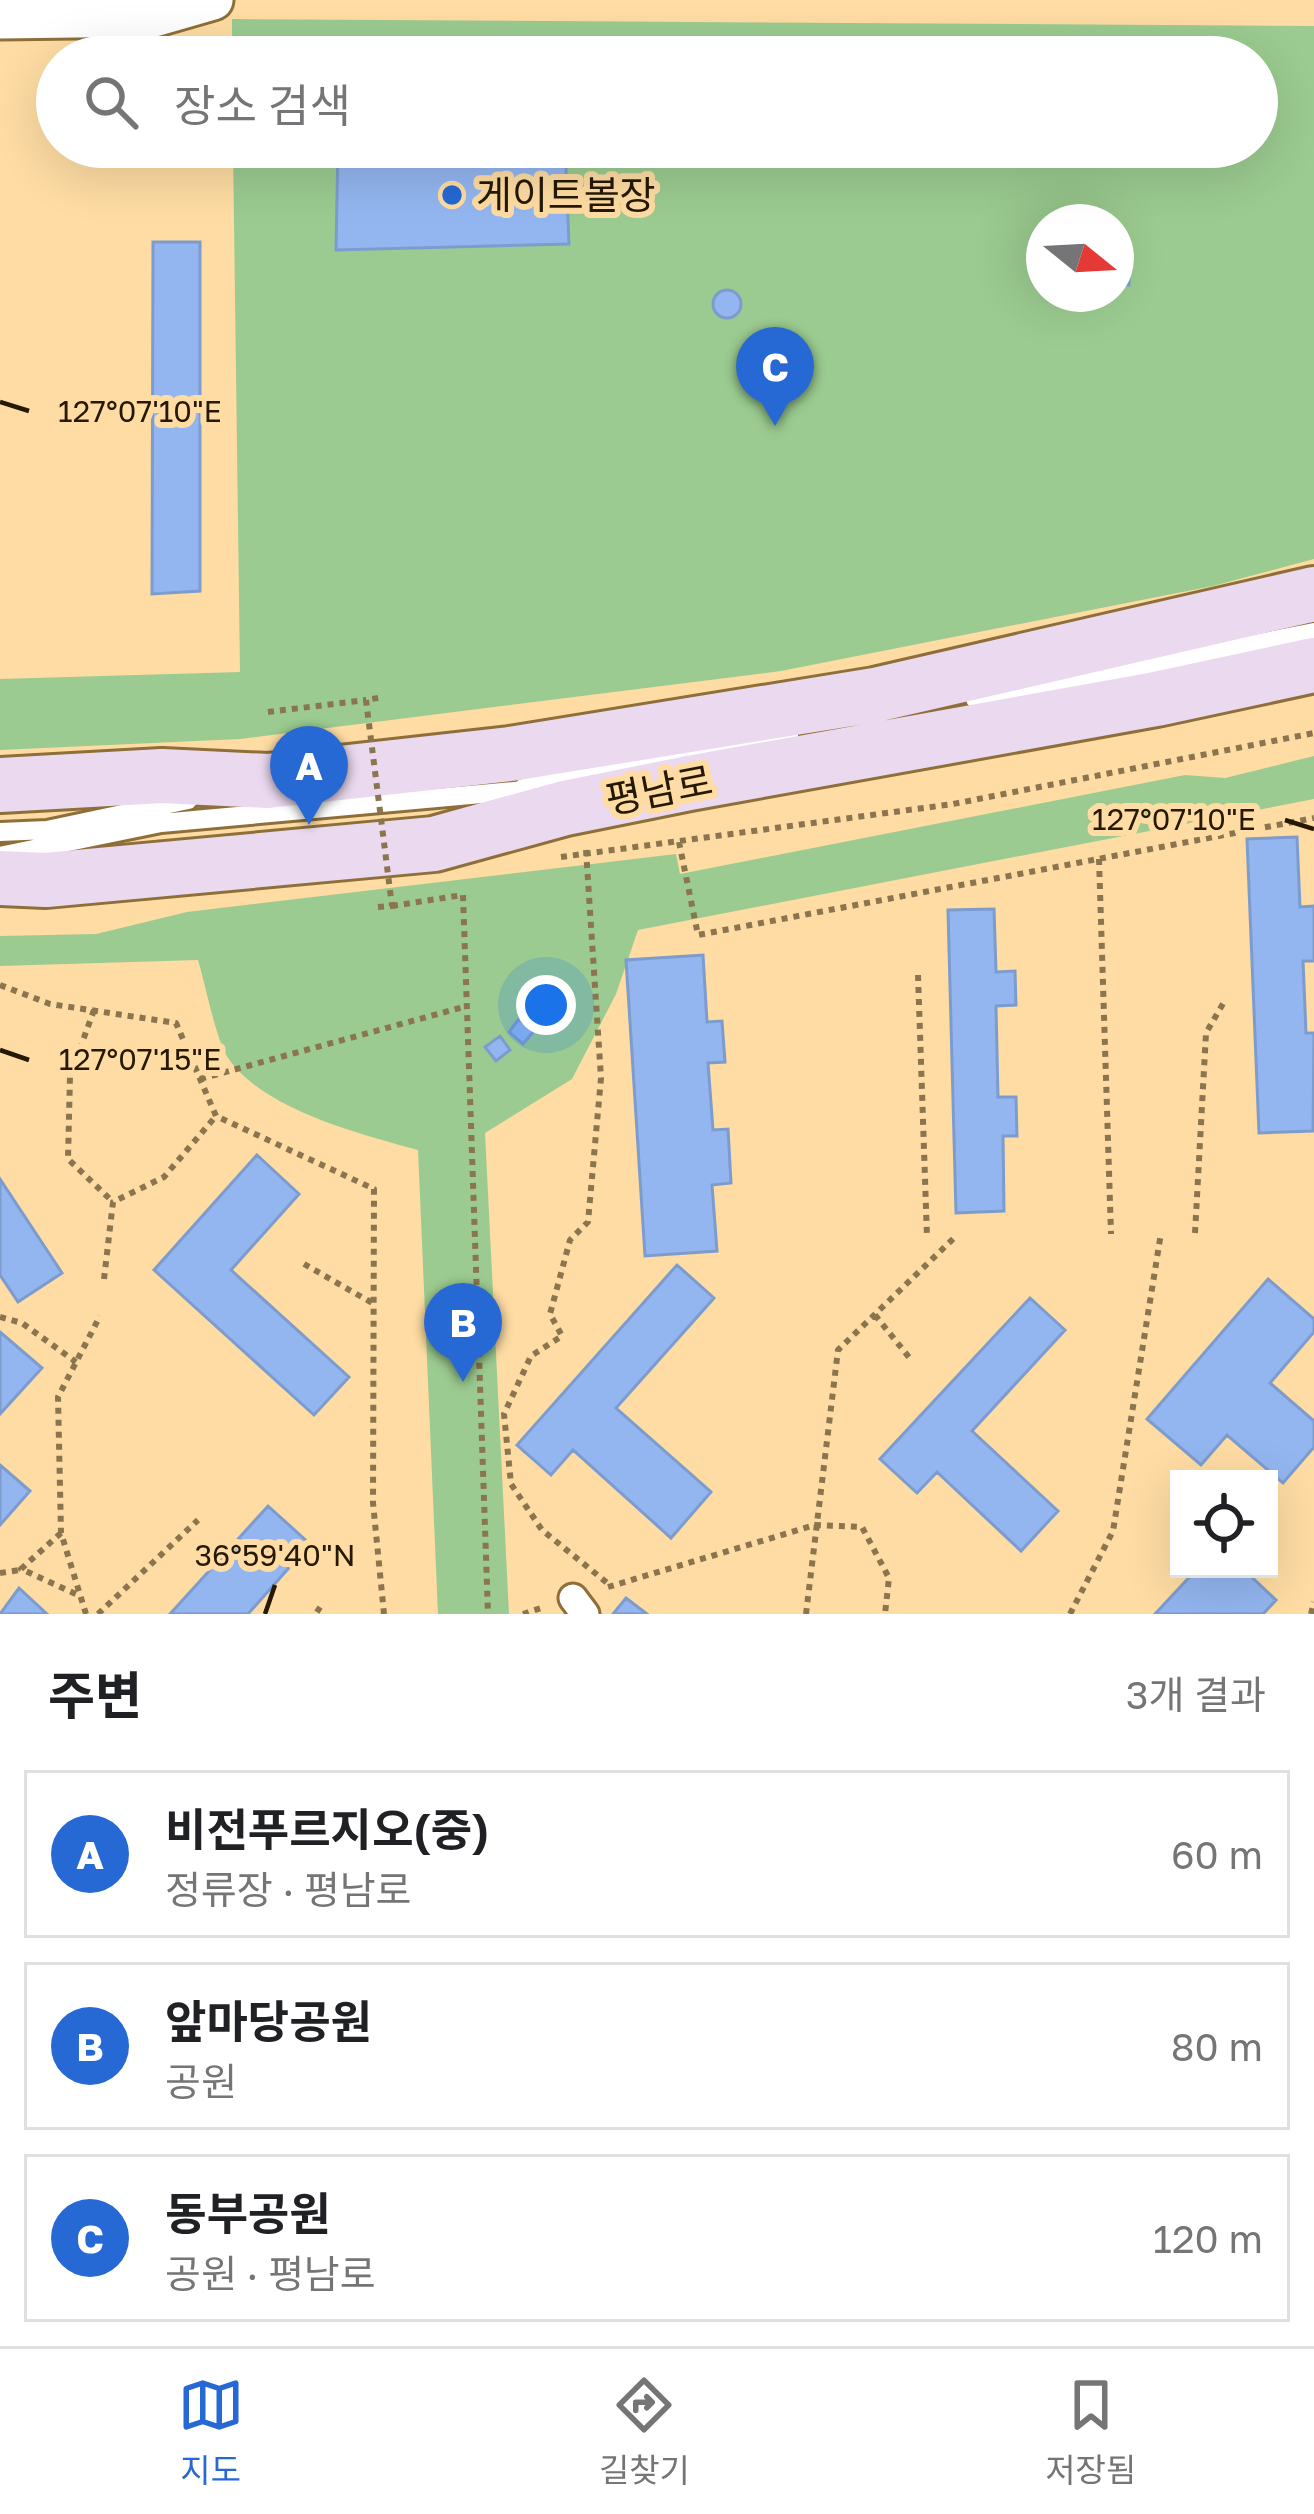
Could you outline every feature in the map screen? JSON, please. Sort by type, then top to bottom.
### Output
[{"type":"main road","name":"평남로","points":[[0,785],[162,776],[268,781],[510,754],[875,695],[1314,594]]},
{"type":"main road","name":"평남로","points":[[0,878],[46,880],[434,844],[629,795],[1156,699],[1314,665]]},
{"type":"street","points":[[0,19],[154,17],[213,0]]},
{"type":"lane","points":[[0,832],[47,830],[217,796],[525,771],[1314,610]]},
{"type":"lane","points":[[965,701],[1314,632]]},
{"type":"lane","points":[[0,856],[161,823],[523,788],[802,733]]},
{"type":"lane","points":[[217,796],[268,781]]},
{"type":"lane","points":[[523,788],[629,795]]},
{"type":"path","points":[[268,712],[383,698]]},
{"type":"path","points":[[366,700],[392,905]]},
{"type":"path","points":[[629,795],[698,935],[1314,818]]},
{"type":"path","points":[[611,1586],[542,1530],[511,1484],[504,1414],[531,1356],[562,1336],[550,1314],[570,1240],[588,1222],[629,795]]},
{"type":"path","points":[[1099,859],[1111,1234]]},
{"type":"path","points":[[378,908],[463,895],[488,1614]]},
{"type":"path","points":[[918,976],[927,1237]]},
{"type":"path","points":[[0,986],[50,1004],[176,1023],[216,1116],[374,1189],[374,1503],[384,1614]]},
{"type":"path","points":[[1195,1233],[1206,1033],[1224,1002]]},
{"type":"path","points":[[200,1079],[467,1006]]},
{"type":"path","points":[[94,1010],[70,1076],[68,1159],[112,1202]]},
{"type":"path","points":[[112,1202],[164,1177],[216,1116]]},
{"type":"path","points":[[104,1280],[112,1202]]},
{"type":"path","points":[[1070,1614],[1113,1532],[1161,1233]]},
{"type":"path","points":[[806,1614],[838,1350],[955,1237]]},
{"type":"path","points":[[304,1264],[374,1304]]},
{"type":"path","points":[[875,1315],[912,1361]]},
{"type":"path","points":[[0,1316],[22,1323],[76,1362]]},
{"type":"path","points":[[86,1614],[62,1533],[58,1397],[100,1316]]},
{"type":"path","points":[[98,1614],[198,1520]]},
{"type":"path","points":[[523,1614],[579,1606],[611,1586],[815,1525],[862,1528],[889,1578],[885,1614]]},
{"type":"path","points":[[21,1570],[62,1533]]},
{"type":"path","points":[[0,1573],[21,1570],[80,1597]]},
{"type":"path","points":[[1311,1614],[1314,1602]]},
{"type":"path","points":[[316,1609],[326,1614]]},
{"type":"green space","points":[[232,19],[1314,26],[1314,559],[1213,586],[781,671],[240,739],[0,750],[0,679],[240,672],[233,168],[1278,168],[1278,36],[232,36]]},
{"type":"green space","points":[[1314,756],[1314,799],[638,930],[616,994],[572,1079],[485,1133],[509,1614],[438,1614],[418,1150],[289,1106],[244,1076],[224,1050],[198,960],[0,966],[0,936],[96,934],[187,912],[676,854],[680,874],[1185,775],[1225,778]]},
{"type":"building","name":"게이트볼장","points":[[338,168],[566,168],[569,244],[336,250]]},
{"type":"building","points":[[153,242],[200,242],[200,591],[152,594]]},
{"type":"building","points":[[727,290],[737,294],[741,304],[737,314],[727,318],[717,314],[713,304],[717,294]]},
{"type":"building","points":[[1297,837],[1300,907],[1314,906],[1314,961],[1303,961],[1306,1033],[1314,1033],[1313,1131],[1259,1133],[1247,839]]},
{"type":"building","points":[[994,909],[996,972],[1015,971],[1016,1005],[996,1006],[998,1097],[1016,1097],[1017,1136],[1003,1136],[1004,1211],[956,1213],[948,910]]},
{"type":"building","points":[[703,955],[707,1022],[722,1021],[725,1062],[708,1063],[713,1130],[728,1129],[731,1183],[712,1185],[717,1251],[645,1256],[626,960]]},
{"type":"building","points":[[523,999],[540,1004],[535,1018],[519,1013]]},
{"type":"building","points":[[519,1019],[534,1031],[523,1044],[509,1032]]},
{"type":"building","points":[[500,1036],[510,1050],[496,1061],[485,1047]]},
{"type":"building","points":[[257,1155],[299,1194],[231,1270],[349,1377],[314,1415],[154,1270]]},
{"type":"building","points":[[0,1179],[62,1273],[18,1302],[0,1275]]},
{"type":"building","points":[[677,1265],[714,1298],[616,1408],[711,1492],[671,1538],[573,1450],[551,1475],[517,1445]]},
{"type":"building","points":[[1268,1279],[1314,1319],[1314,1332],[1270,1383],[1314,1421],[1314,1447],[1283,1483],[1278,1470],[1268,1470],[1227,1435],[1201,1465],[1147,1419]]},
{"type":"building","points":[[1030,1298],[1065,1330],[972,1431],[1058,1511],[1021,1551],[937,1472],[917,1493],[880,1459]]},
{"type":"building","points":[[0,1332],[42,1368],[0,1414]]},
{"type":"building","points":[[0,1465],[30,1491],[0,1525]]},
{"type":"building","points":[[268,1506],[310,1544],[248,1614],[170,1614]]},
{"type":"building","points":[[1189,1578],[1253,1578],[1276,1600],[1263,1614],[1155,1614]]},
{"type":"building","points":[[19,1588],[47,1614],[0,1614]]},
{"type":"building","points":[[626,1598],[647,1614],[613,1614]]},
{"type":"place","name":"게이트볼장","points":[[452,195]]},
{"type":"place","name":"동부공원","points":[[775,426]]},
{"type":"place","name":"비전푸르지오(중)","points":[[309,825]]},
{"type":"place","name":"앞마당공원","points":[[463,1382]]}]
